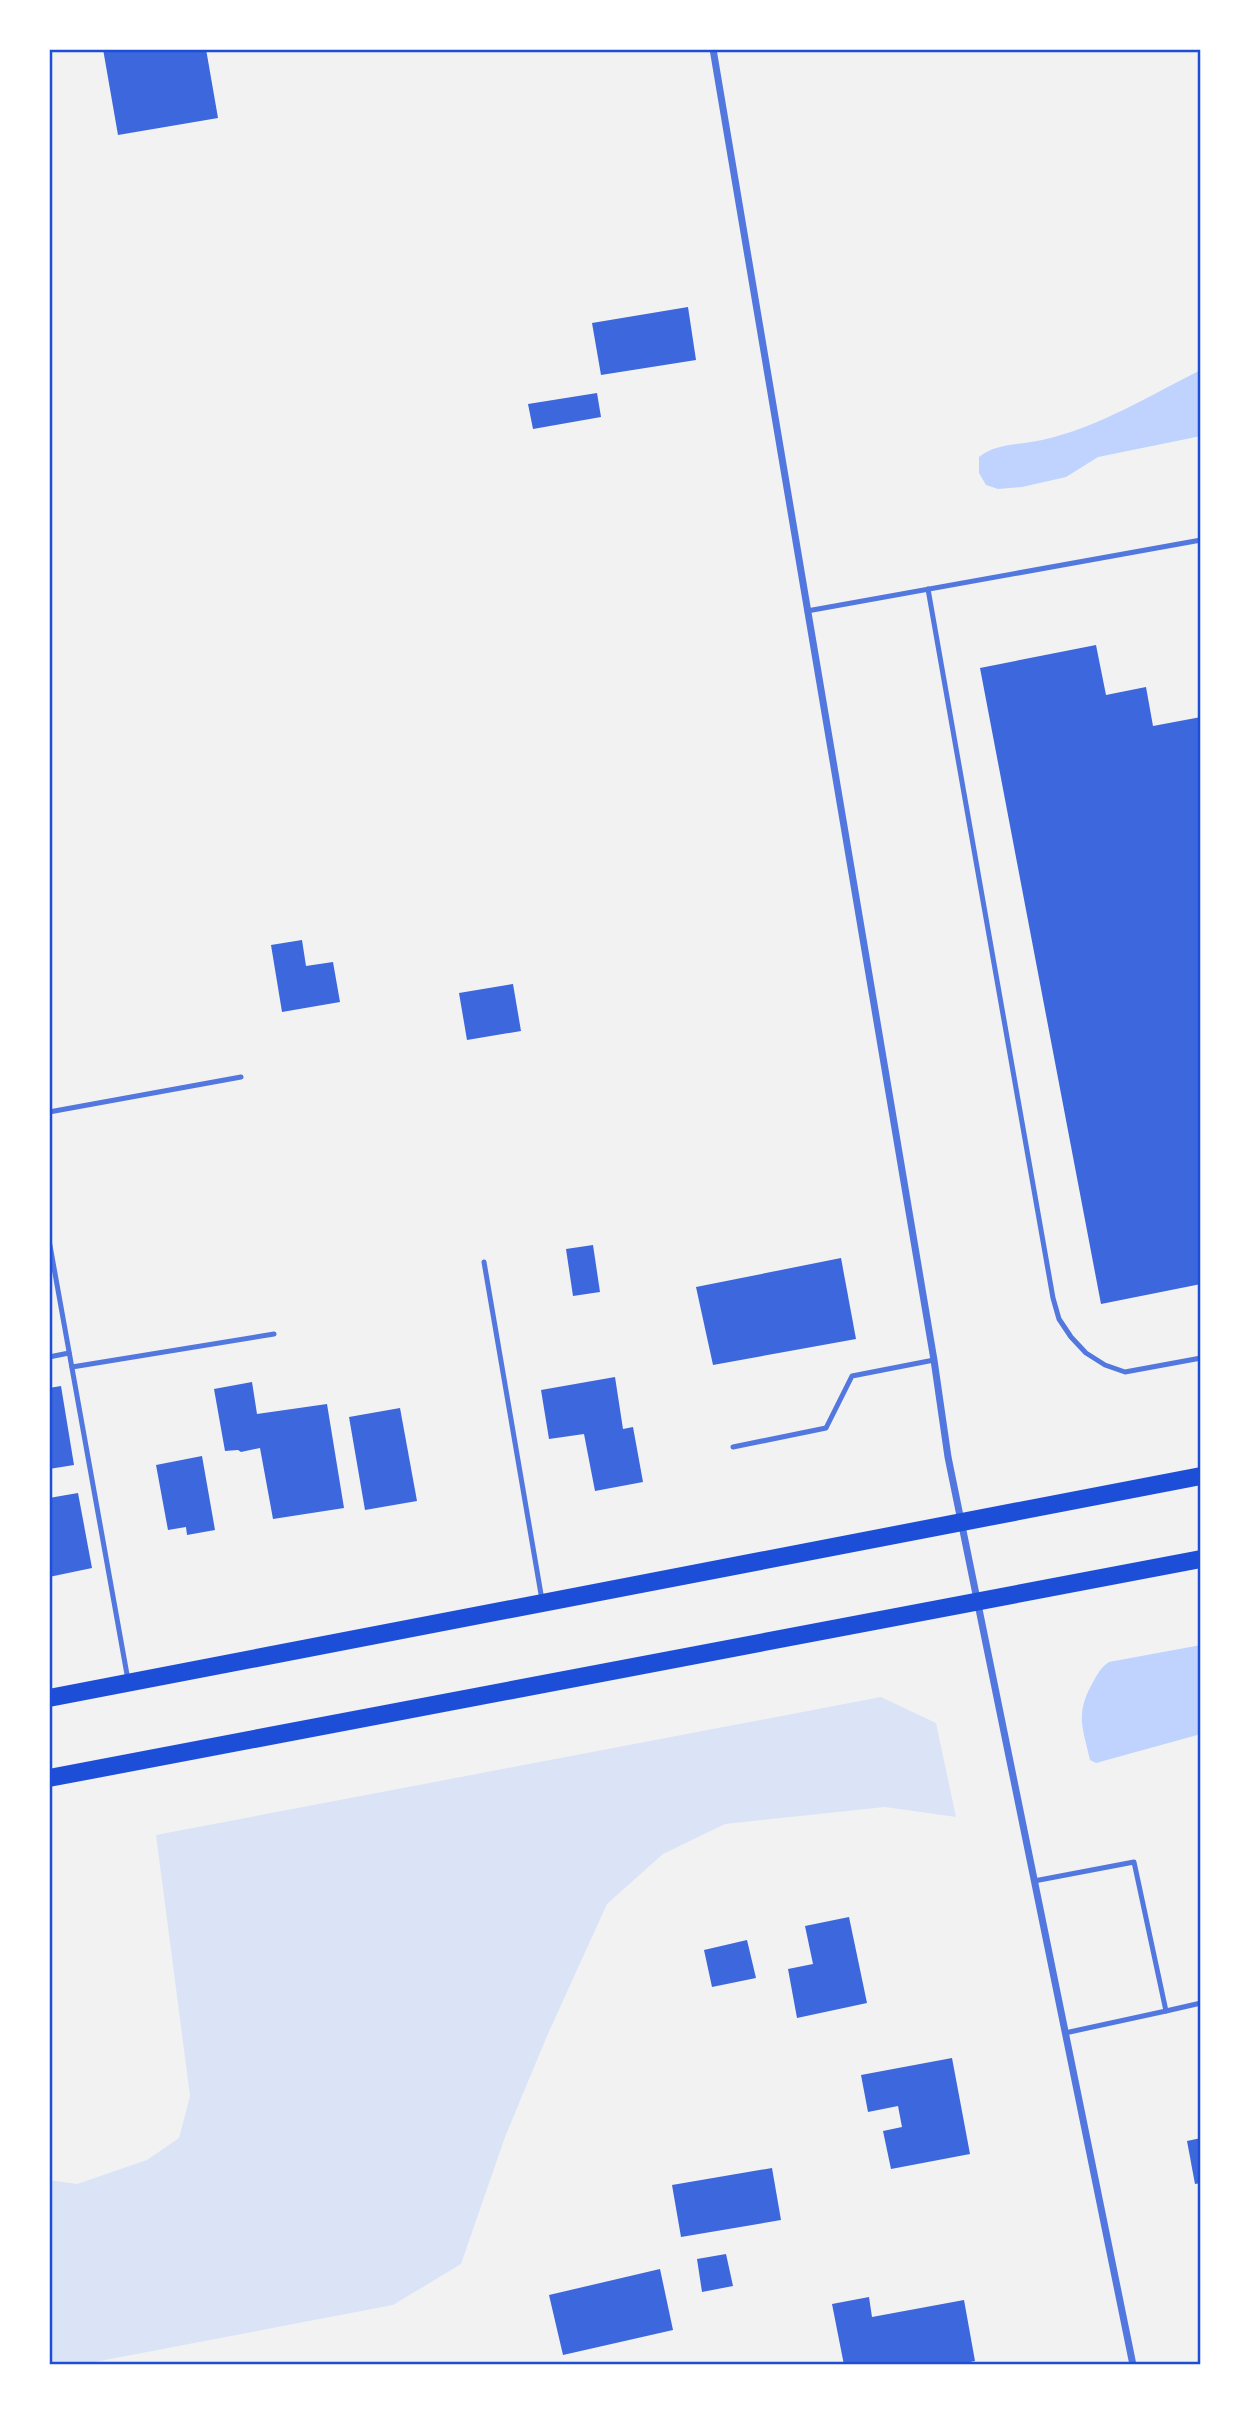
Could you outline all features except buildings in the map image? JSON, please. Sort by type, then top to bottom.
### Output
[{"type":"main road","points":[[49,1698],[1201,1476]]},
{"type":"main road","points":[[49,1777],[1201,1559]]},
{"type":"street","points":[[713,49],[934,1360],[948,1457],[1133,2365]]},
{"type":"lane","points":[[807,611],[1201,540]]},
{"type":"lane","points":[[928,589],[1053,1298],[1059,1319],[1086,1353],[1105,1365],[1125,1372],[1201,1357]]},
{"type":"lane","points":[[49,1112],[241,1077]]},
{"type":"lane","points":[[49,1240],[129,1683]]},
{"type":"lane","points":[[484,1262],[543,1604]]},
{"type":"lane","points":[[72,1367],[274,1334]]},
{"type":"lane","points":[[49,1357],[69,1353]]},
{"type":"lane","points":[[733,1447],[827,1428],[852,1376],[934,1360]]},
{"type":"lane","points":[[1034,1881],[1134,1861],[1166,2011]]},
{"type":"lane","points":[[1065,2033],[1201,2003]]},
{"type":"shaded area","points":[[881,1697],[936,1723],[956,1817],[885,1807],[725,1824],[663,1854],[607,1904],[505,2137],[461,2264],[393,2305],[79,2365],[49,2365],[49,2180],[77,2184],[147,2160],[179,2138],[190,2096],[156,1835]]},
{"type":"water","points":[[1201,370],[1201,436],[1098,457],[1066,477],[1022,487],[998,489],[986,485],[979,473],[979,457],[986,452],[1083,428]]},
{"type":"water","points":[[1201,1645],[1201,1734],[1096,1763],[1090,1760],[1082,1713],[1087,1695],[1103,1667],[1109,1662]]}]
